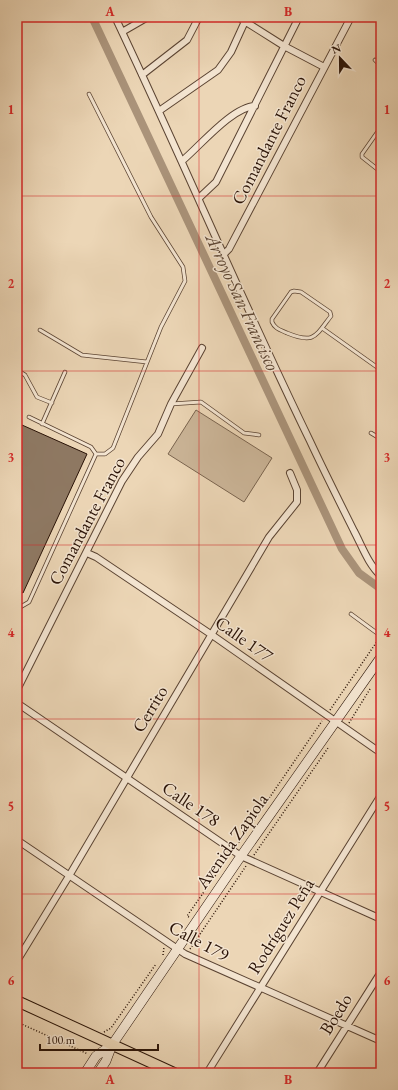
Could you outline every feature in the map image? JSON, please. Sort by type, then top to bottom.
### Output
[{"type":"main road","name":"Avenida Zapiola","points":[[112,1045],[241,856],[381,657]]},
{"type":"main road","points":[[17,1001],[174,1073]]},
{"type":"main road","points":[[85,1073],[96,1056],[112,1045]]},
{"type":"main road","points":[[98,1073],[106,1061],[112,1045]]},
{"type":"street","points":[[115,17],[199,198],[261,339],[337,499],[366,555],[381,576]]},
{"type":"street","points":[[122,32],[148,17]]},
{"type":"street","points":[[142,75],[187,40],[199,17]]},
{"type":"street","points":[[238,17],[246,19],[284,46],[324,67]]},
{"type":"street","points":[[199,198],[216,182],[256,106],[298,17]]},
{"type":"street","name":"Comandante Franco","points":[[224,254],[229,249],[351,17]]},
{"type":"street","points":[[159,111],[218,70],[231,52],[246,19]]},
{"type":"street","points":[[182,161],[214,130],[246,107],[256,106]]},
{"type":"street","name":"Comandante Franco","points":[[17,690],[122,481],[138,457],[158,434],[171,404],[202,348]]},
{"type":"street","name":"Cerrito","points":[[17,961],[70,876],[269,537],[297,502],[298,494],[290,473]]},
{"type":"street","name":"Calle 177","points":[[87,553],[96,557],[212,635],[381,753]]},
{"type":"street","name":"Calle 178","points":[[17,702],[126,779],[241,856],[381,919]]},
{"type":"street","name":"Rodríguez Peña","points":[[207,1073],[381,796]]},
{"type":"street","name":"Calle 179","points":[[17,840],[177,950],[381,1041]]},
{"type":"street","name":"Boedo","points":[[317,1073],[381,972]]},
{"type":"lane","points":[[374,60],[381,66]]},
{"type":"lane","points":[[89,94],[151,217],[183,267],[185,280],[161,327],[113,448],[105,454],[96,454]]},
{"type":"lane","points":[[381,127],[362,154],[362,157],[381,172]]},
{"type":"lane","points":[[297,290],[330,312],[331,316],[322,328],[310,338],[303,340],[276,328],[272,322],[272,319],[291,292],[297,290]]},
{"type":"lane","points":[[322,328],[381,370]]},
{"type":"lane","points":[[40,330],[82,355],[147,362]]},
{"type":"lane","points":[[17,370],[25,375],[37,397],[52,403]]},
{"type":"lane","points":[[42,424],[65,372]]},
{"type":"lane","points":[[171,404],[201,402],[244,432],[259,435]]},
{"type":"lane","points":[[29,417],[91,447],[96,454]]},
{"type":"lane","points":[[371,433],[381,439]]},
{"type":"lane","points":[[17,609],[28,602],[96,454]]},
{"type":"lane","points":[[351,614],[381,636]]},
{"type":"path","points":[[17,21],[19,17]]},
{"type":"path","points":[[191,919],[187,916],[225,862],[225,857],[238,843],[381,636]]},
{"type":"path","points":[[345,729],[373,685]]},
{"type":"path","points":[[188,955],[192,946],[250,861],[328,750],[327,746]]},
{"type":"path","points":[[99,1039],[103,1032],[111,1028],[163,954],[162,949],[167,943]]},
{"type":"path","points":[[17,1022],[88,1055],[91,1051]]},
{"type":"shaded area","points":[[196,410],[272,458],[244,502],[168,454]]},
{"type":"building","points":[[22,425],[87,454],[23,593],[17,590],[17,437]]},
{"type":"waterway","name":"Arroyo San Francisco","points":[[92,17],[342,549],[359,573],[381,589]]}]
